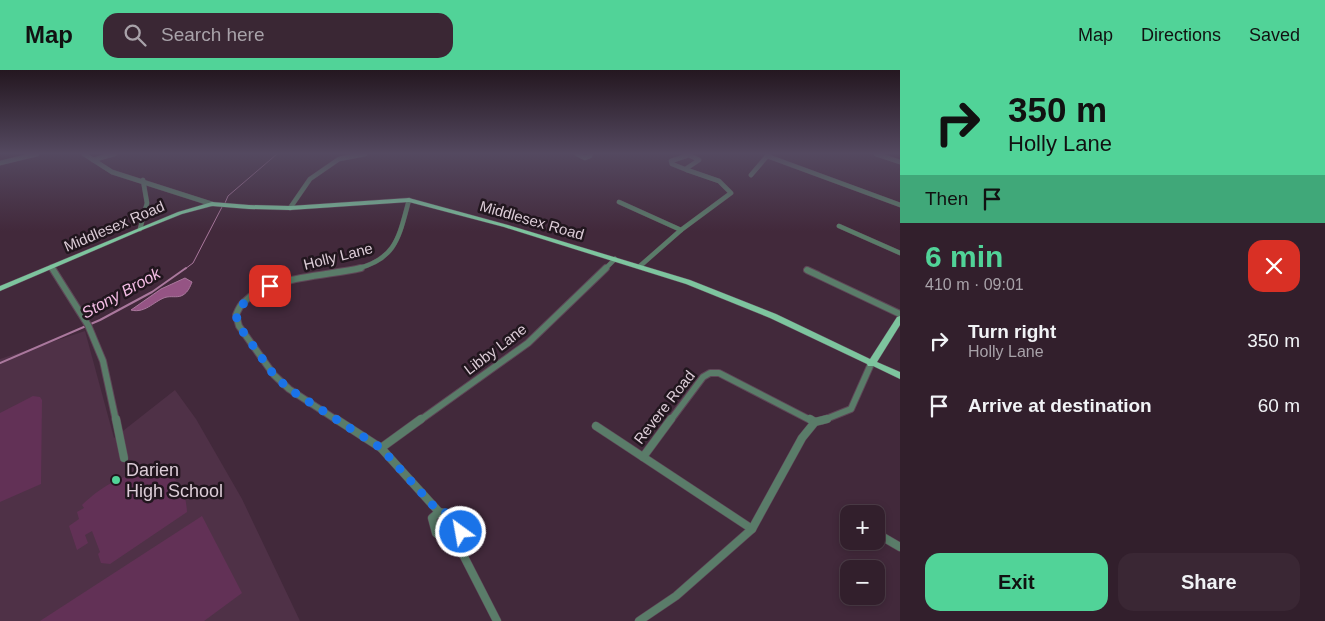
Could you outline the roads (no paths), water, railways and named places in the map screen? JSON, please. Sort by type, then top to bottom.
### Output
[{"type":"main road","name":"Middlesex Road","points":[[0,289],[52,268],[140,228],[180,213],[212,204],[290,208],[409,200],[506,226],[688,282],[773,316],[871,364],[900,376]]},
{"type":"main road","points":[[871,364],[900,319]]},
{"type":"street","points":[[142,180],[212,204]]},
{"type":"street","points":[[140,228],[148,203],[142,180]]},
{"type":"street","points":[[290,208],[310,180]]},
{"type":"street","points":[[640,266],[681,230],[731,193],[715,180]]},
{"type":"street","points":[[833,180],[900,205]]},
{"type":"street","name":"Holly Lane","points":[[409,200],[394,248],[382,260],[355,269],[259,290],[243,302],[236,315],[239,326],[268,367],[289,389],[381,448],[439,512],[453,516],[460,525],[461,532],[455,539],[474,571],[497,621]]},
{"type":"street","points":[[619,202],[681,230]]},
{"type":"street","points":[[839,226],[900,253]]},
{"type":"street","name":"Libby Lane","points":[[381,448],[528,343],[615,259]]},
{"type":"street","points":[[52,268],[88,325],[103,362],[124,458]]},
{"type":"street","points":[[818,275],[900,314]]},
{"type":"street","points":[[639,621],[676,596],[752,528],[802,438],[815,422],[828,419],[851,409],[871,364]]},
{"type":"street","name":"Revere Road","points":[[643,457],[703,376],[710,373],[719,373],[815,422]]},
{"type":"street","name":"Revere Road","points":[[596,426],[752,528]]},
{"type":"street","points":[[439,512],[432,518],[436,533],[445,540],[455,539]]},
{"type":"street","points":[[885,538],[900,547]]},
{"type":"waterway","name":"Stony Brook","points":[[225,203],[228,196],[247,180]]},
{"type":"waterway","name":"Stony Brook","points":[[185,269],[193,263],[222,207]]},
{"type":"waterway","name":"Stony Brook","points":[[0,363],[100,320],[152,292],[186,268]]},
{"type":"place","name":"Darien High School","points":[[116,480]]}]
